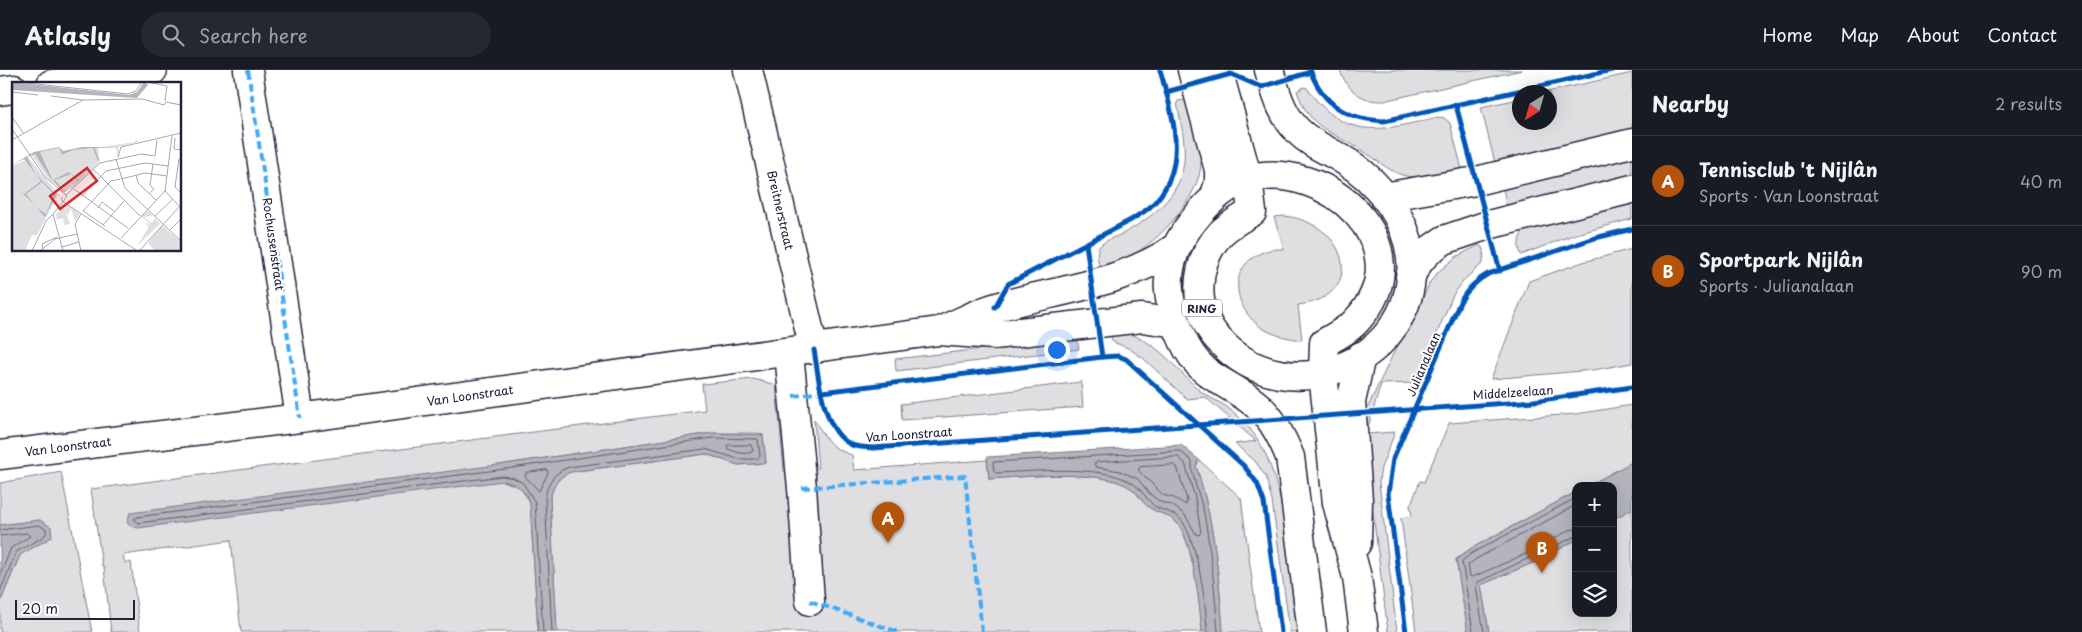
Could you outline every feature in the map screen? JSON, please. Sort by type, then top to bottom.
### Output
[{"type":"street","points":[[65,82],[153,70]]},
{"type":"street","name":"Rochussenstraat","points":[[248,70],[300,418]]},
{"type":"street","name":"Breitnerstraat","points":[[748,70],[802,351],[802,488],[810,601]]},
{"type":"street","points":[[1192,70],[1219,170],[1219,183],[1214,198]]},
{"type":"street","name":"RING","points":[[1218,70],[1248,179],[1252,212],[1222,232],[1210,248],[1201,264],[1200,304],[1208,323],[1218,339],[1236,356],[1255,367],[1277,375],[1298,377],[1323,374],[1348,366],[1382,340],[1397,318],[1406,299],[1411,259],[1403,226],[1384,197],[1359,170],[1312,143],[1298,130],[1286,116],[1278,100],[1269,70]]},
{"type":"street","points":[[1384,197],[1476,181],[1632,143]]},
{"type":"street","name":"RING","points":[[1312,632],[1290,457],[1276,428],[1266,414],[1255,403],[1210,374],[1195,360],[1184,342],[1171,306],[1168,281],[1175,248],[1184,231],[1214,198],[1231,186],[1248,179],[1277,176],[1297,178],[1321,186],[1339,196],[1356,211],[1371,232],[1379,257],[1380,280],[1372,302],[1358,321],[1324,343],[1323,374],[1337,503],[1357,577],[1364,632]]},
{"type":"street","points":[[1410,276],[1421,259],[1444,240],[1488,225],[1632,189]]},
{"type":"street","name":"RING","points":[[1339,196],[1384,197]]},
{"type":"street","name":"Van Loonstraat","points":[[939,332],[995,307],[1091,283],[1141,268],[1158,260],[1175,248]]},
{"type":"street","name":"Van Loonstraat","points":[[0,455],[300,418],[939,332],[994,335],[1142,318],[1176,323]]},
{"type":"street","name":"RING","points":[[1176,323],[1191,326],[1218,339]]},
{"type":"street","name":"RING","points":[[1357,577],[1358,500],[1351,402],[1361,356]]},
{"type":"shaded area","points":[[1340,70],[1522,70],[1383,101],[1375,101],[1356,93],[1346,83]]},
{"type":"shaded area","points":[[1632,73],[1632,133],[1495,163],[1481,107],[1512,100],[1512,130],[1557,130],[1557,90]]},
{"type":"shaded area","points":[[1304,87],[1335,117],[1350,125],[1365,128],[1382,128],[1438,117],[1444,118],[1450,123],[1463,173],[1417,178],[1402,175],[1391,170],[1315,122],[1302,104],[1297,91]]},
{"type":"shaded area","points":[[1186,100],[1201,155],[1199,176],[1193,190],[1176,218],[1152,241],[1129,257],[1099,266],[1097,256],[1099,247],[1106,241],[1122,234],[1148,218],[1176,188],[1183,170],[1184,160],[1183,131],[1177,103],[1178,101]]},
{"type":"shaded area","points":[[1632,156],[1632,176],[1509,206],[1506,204],[1503,188]]},
{"type":"shaded area","points":[[1632,199],[1632,219],[1573,235],[1521,255],[1519,240],[1529,227]]},
{"type":"shaded area","points":[[1284,216],[1306,222],[1324,232],[1336,245],[1342,260],[1341,276],[1334,289],[1320,299],[1298,305],[1302,340],[1277,335],[1262,328],[1245,311],[1238,289],[1242,269],[1250,260],[1267,251],[1284,249],[1274,217]]},
{"type":"shaded area","points":[[1479,245],[1484,249],[1483,263],[1465,279],[1453,295],[1416,383],[1381,384],[1366,434],[1395,432],[1381,468],[1379,482],[1397,632],[1388,632],[1364,441],[1364,418],[1393,354],[1411,324],[1430,282],[1438,272],[1456,257]]},
{"type":"shaded area","points":[[1632,249],[1632,363],[1593,370],[1491,379],[1529,281],[1583,262]]},
{"type":"shaded area","points":[[1128,333],[1140,338],[1158,350],[1198,389],[1237,415],[1256,437],[1266,455],[1281,503],[1299,632],[1290,632],[1272,501],[1266,477],[1255,461],[1235,444],[1256,441],[1205,397],[1187,399],[1143,358],[1128,348],[1113,342],[1110,335]]},
{"type":"shaded area","points":[[1077,338],[1079,349],[896,371],[895,359]]},
{"type":"shaded area","points":[[753,379],[776,385],[784,471],[818,468],[814,419],[828,441],[838,449],[852,455],[854,470],[987,460],[989,479],[1064,475],[1103,478],[1120,482],[1132,489],[1147,506],[1173,519],[1182,530],[1195,574],[1202,632],[557,632],[550,498],[557,482],[570,472],[706,454],[738,465],[766,463],[763,435],[756,433],[712,433],[505,464],[503,481],[520,487],[530,503],[538,632],[241,632],[231,540],[123,555],[125,563],[131,562],[140,632],[111,632],[104,567],[102,566],[91,489],[705,410],[702,384]]},
{"type":"shaded area","points":[[1081,382],[1083,407],[902,420],[901,404]]},
{"type":"shaded area","points":[[1632,405],[1632,462],[1595,482],[1572,482],[1572,494],[1470,549],[1456,559],[1468,632],[1416,632],[1401,518],[1412,516],[1410,506],[1420,481],[1424,482],[1449,423],[1576,414]]},
{"type":"shaded area","points":[[1199,460],[1241,498],[1259,632],[1223,632],[1211,527],[1196,466]]},
{"type":"shaded area","points":[[61,472],[92,632],[0,632],[0,603],[20,555],[40,520],[0,525],[0,483]]},
{"type":"shaded area","points":[[1632,509],[1632,632],[1489,632],[1481,585],[1537,561],[1572,542],[1572,617],[1617,617],[1617,517]]},
{"type":"water","points":[[712,433],[763,435],[766,463],[738,465],[706,454],[570,472],[557,482],[550,498],[557,632],[538,632],[530,503],[520,488],[508,482],[503,481],[138,528],[129,525],[127,522],[130,513],[505,464]]},
{"type":"water","points":[[1181,445],[1199,460],[1196,466],[1211,527],[1223,632],[1202,632],[1195,574],[1182,530],[1173,519],[1147,506],[1132,489],[1119,482],[1084,476],[1063,475],[989,479],[987,457]]},
{"type":"water","points":[[1632,462],[1632,509],[1617,517],[1617,482],[1595,482]]},
{"type":"water","points":[[1572,494],[1572,542],[1537,561],[1481,585],[1489,632],[1468,632],[1456,560],[1470,549]]},
{"type":"water","points":[[40,520],[51,527],[52,537],[20,555],[0,603],[0,525]]},
{"type":"marked path","points":[[248,70],[300,418]]},
{"type":"marked path","points":[[793,396],[822,392]]},
{"type":"marked path","points":[[802,488],[965,476],[982,632]]},
{"type":"marked path","points":[[810,601],[898,632]]},
{"type":"cycle path","points":[[995,307],[1008,284],[1131,220],[1150,207],[1163,192],[1171,176],[1175,159],[1175,142],[1170,105],[1160,70]]},
{"type":"cycle path","points":[[1310,70],[1322,93],[1338,108],[1359,117],[1384,121],[1612,70]]},
{"type":"cycle path","points":[[1166,92],[1231,74],[1261,87],[1311,72]]},
{"type":"cycle path","points":[[1456,105],[1500,271]]},
{"type":"cycle path","name":"Julianalaan","points":[[1406,632],[1388,494],[1393,459],[1460,302],[1472,286],[1488,274],[1595,238],[1632,229]]},
{"type":"cycle path","points":[[1086,244],[1102,357]]},
{"type":"cycle path","name":"Middelzeelaan","points":[[814,350],[823,402],[833,427],[850,444],[858,447],[873,448],[1534,401],[1632,387]]},
{"type":"cycle path","points":[[822,392],[1102,357],[1118,356],[1126,359],[1244,466],[1257,483],[1264,502],[1281,632]]},
{"type":"place","name":"Tennisclub 't Nijlân","points":[[888,543]]},
{"type":"place","name":"Sportpark Nijlân","points":[[1542,573]]}]
